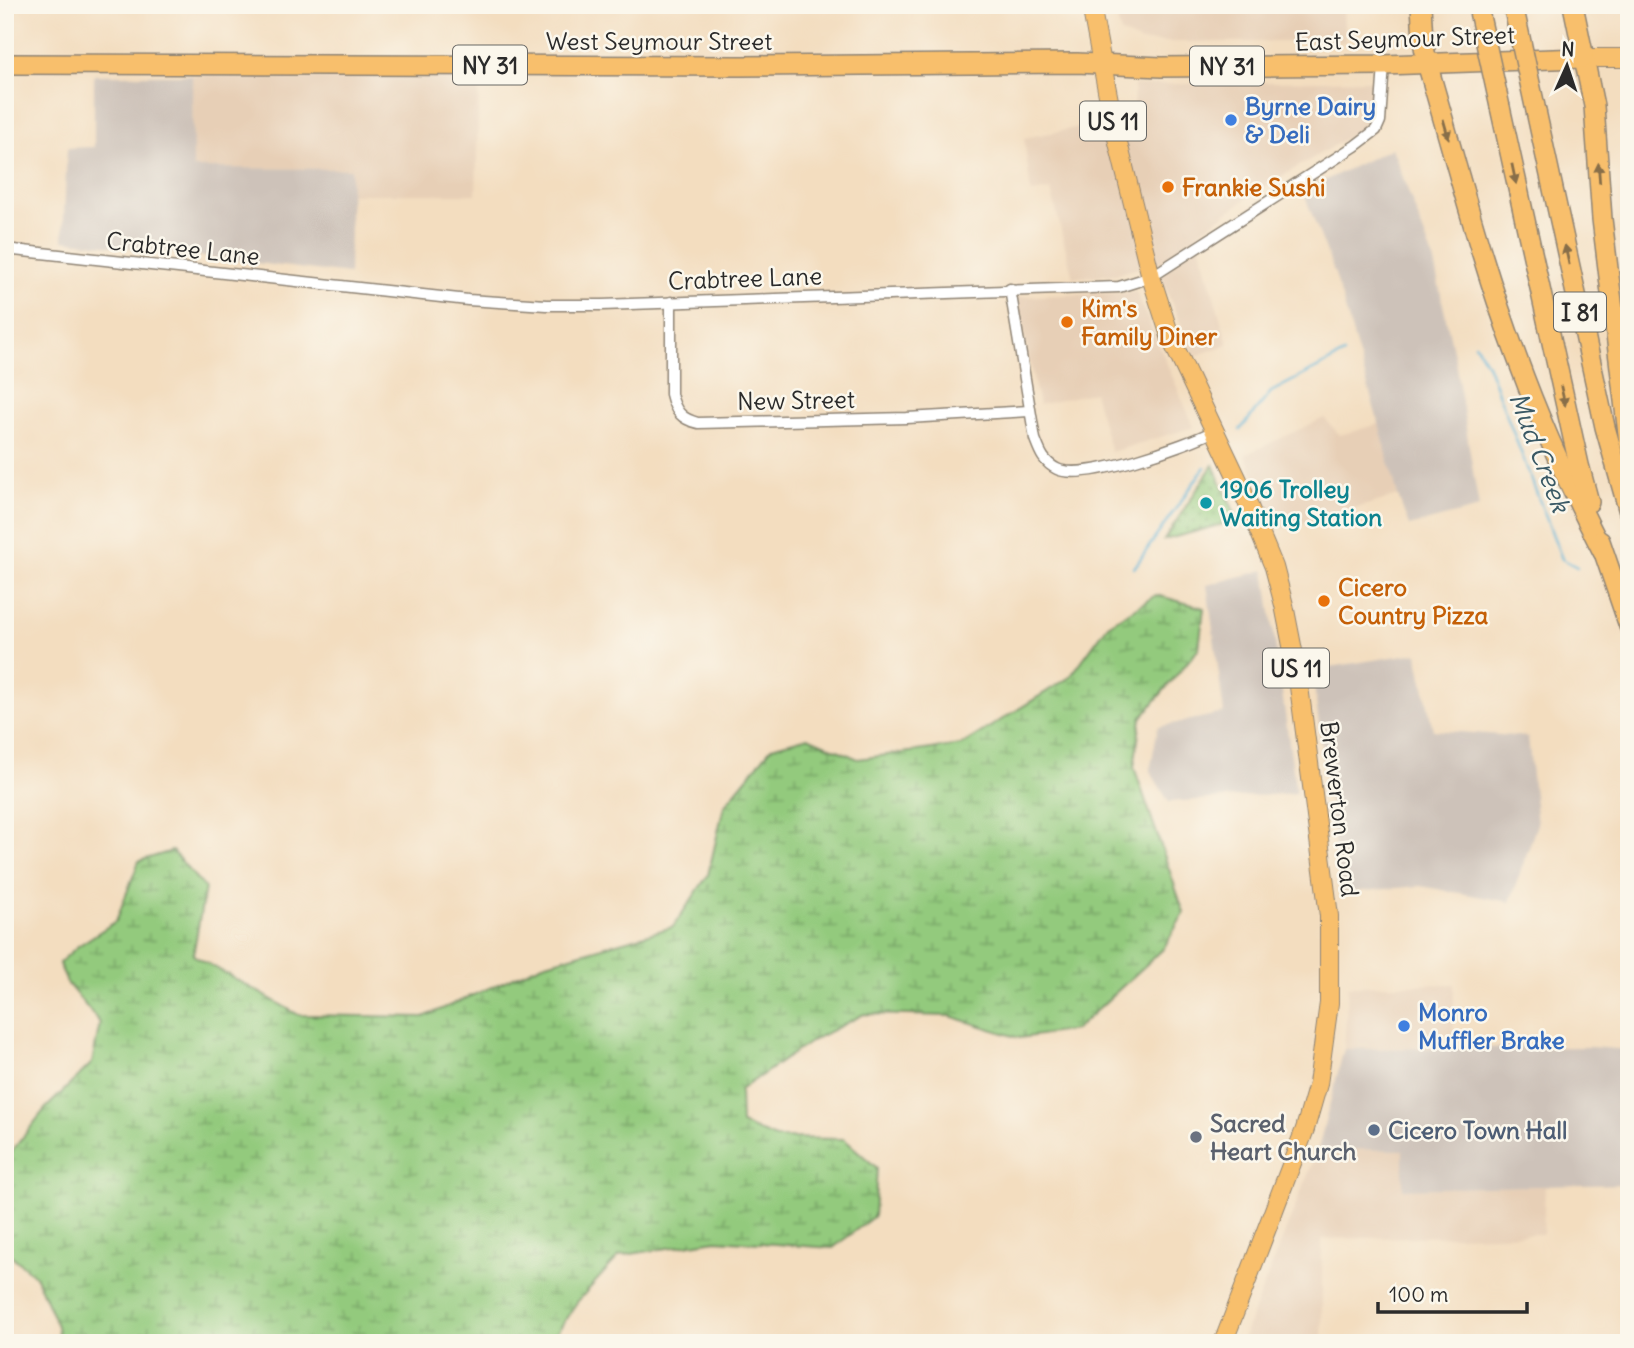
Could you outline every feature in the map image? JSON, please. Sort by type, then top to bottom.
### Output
[{"type":"highway","points":[[1421,5],[1427,63],[1517,359],[1580,507],[1603,552]]},
{"type":"highway","name":"I 81","points":[[1513,5],[1605,426],[1629,512]]},
{"type":"highway","points":[[1573,5],[1594,106],[1602,219],[1629,442]]},
{"type":"highway","name":"I 81","points":[[1478,6],[1578,465],[1603,552],[1629,626]]},
{"type":"highway","name":"East Seymour Street","points":[[1102,64],[1384,65],[1583,58]]},
{"type":"highway","name":"West Seymour Street","points":[[5,64],[1102,64]]},
{"type":"main road","name":"Brewerton Road","points":[[1091,5],[1113,122],[1151,277],[1171,339],[1238,480],[1274,567],[1284,605],[1297,671],[1327,904],[1330,947],[1329,1003],[1318,1084],[1305,1129],[1223,1343]]},
{"type":"main road","name":"NY 31","points":[[1583,58],[1629,58]]},
{"type":"street","name":"Crabtree Lane","points":[[5,249],[468,300],[546,305],[1119,287],[1151,277],[1376,130],[1383,107],[1384,65]]},
{"type":"street","points":[[1010,289],[1029,411],[1041,456],[1052,466],[1066,472],[1099,468],[1174,448],[1214,431]]},
{"type":"street","name":"New Street","points":[[671,302],[671,394],[674,407],[689,421],[698,423],[907,418],[1029,411]]},
{"type":"shaded area","points":[[1113,5],[1343,5],[1345,42],[1141,42],[1121,33]]},
{"type":"shaded area","points":[[94,75],[192,75],[193,168],[351,169],[349,274],[63,240],[67,148],[94,147]]},
{"type":"shaded area","points":[[192,75],[479,77],[476,194],[350,194],[350,169],[192,168]]},
{"type":"shaded area","points":[[1371,80],[1372,123],[1262,188],[1196,234],[1228,344],[1195,356],[1165,288],[1158,263],[1116,274],[1073,278],[1051,190],[1031,193],[1024,138],[1133,117],[1134,85]]},
{"type":"shaded area","points":[[1392,148],[1433,258],[1455,360],[1479,508],[1409,526],[1398,496],[1335,274],[1303,191]]},
{"type":"shaded area","points":[[1136,292],[1194,427],[1111,452],[1094,392],[1039,405],[1016,297]]},
{"type":"shaded area","points":[[1324,418],[1340,435],[1379,424],[1398,496],[1278,530],[1245,455]]},
{"type":"shaded area","points":[[1265,570],[1296,793],[1169,802],[1150,771],[1158,727],[1224,713],[1207,585]]},
{"type":"shaded area","points":[[1417,653],[1433,730],[1528,737],[1537,824],[1510,902],[1420,886],[1341,893],[1312,670]]},
{"type":"shaded area","points":[[1454,984],[1453,1048],[1344,1049],[1348,986]]},
{"type":"shaded area","points":[[1590,1047],[1629,1050],[1629,1184],[1403,1189],[1403,1150],[1318,1149],[1344,1049]]},
{"type":"shaded area","points":[[1318,1149],[1404,1150],[1404,1189],[1545,1186],[1543,1234],[1322,1239],[1322,1343],[1241,1343]]},
{"type":"green space","points":[[1213,465],[1238,520],[1164,540]]},
{"type":"green space","points":[[1156,595],[1204,608],[1199,648],[1141,718],[1134,767],[1184,913],[1163,949],[1075,1030],[1019,1038],[950,1016],[864,1014],[813,1040],[740,1090],[741,1124],[776,1138],[844,1139],[877,1168],[874,1216],[833,1248],[716,1240],[619,1256],[577,1302],[550,1343],[59,1343],[57,1326],[36,1277],[5,1250],[5,1160],[45,1109],[92,1063],[100,1023],[67,983],[59,963],[78,946],[116,921],[139,861],[172,851],[205,888],[193,955],[299,1015],[424,1017],[543,964],[673,927],[708,875],[724,806],[772,747],[808,737],[858,759],[961,745],[1070,677],[1108,625]]},
{"type":"waterway","name":"Mud Creek","points":[[1475,344],[1487,364],[1562,559],[1577,567]]},
{"type":"waterway","name":"Mud Creek","points":[[1240,430],[1271,392],[1344,354]]},
{"type":"waterway","name":"Mud Creek","points":[[1134,568],[1205,467]]},
{"type":"place","name":"Byrne Dairy & Deli","points":[[1231,120]]},
{"type":"place","name":"Frankie Sushi","points":[[1168,187]]},
{"type":"place","name":"Kim's Family Diner","points":[[1067,322]]},
{"type":"place","name":"1906 Trolley Waiting Station","points":[[1206,503]]},
{"type":"place","name":"Cicero Country Pizza","points":[[1324,601]]},
{"type":"place","name":"Monro Muffler Brake","points":[[1404,1026]]},
{"type":"place","name":"Cicero Town Hall","points":[[1374,1130]]},
{"type":"place","name":"Sacred Heart Church","points":[[1196,1137]]}]
